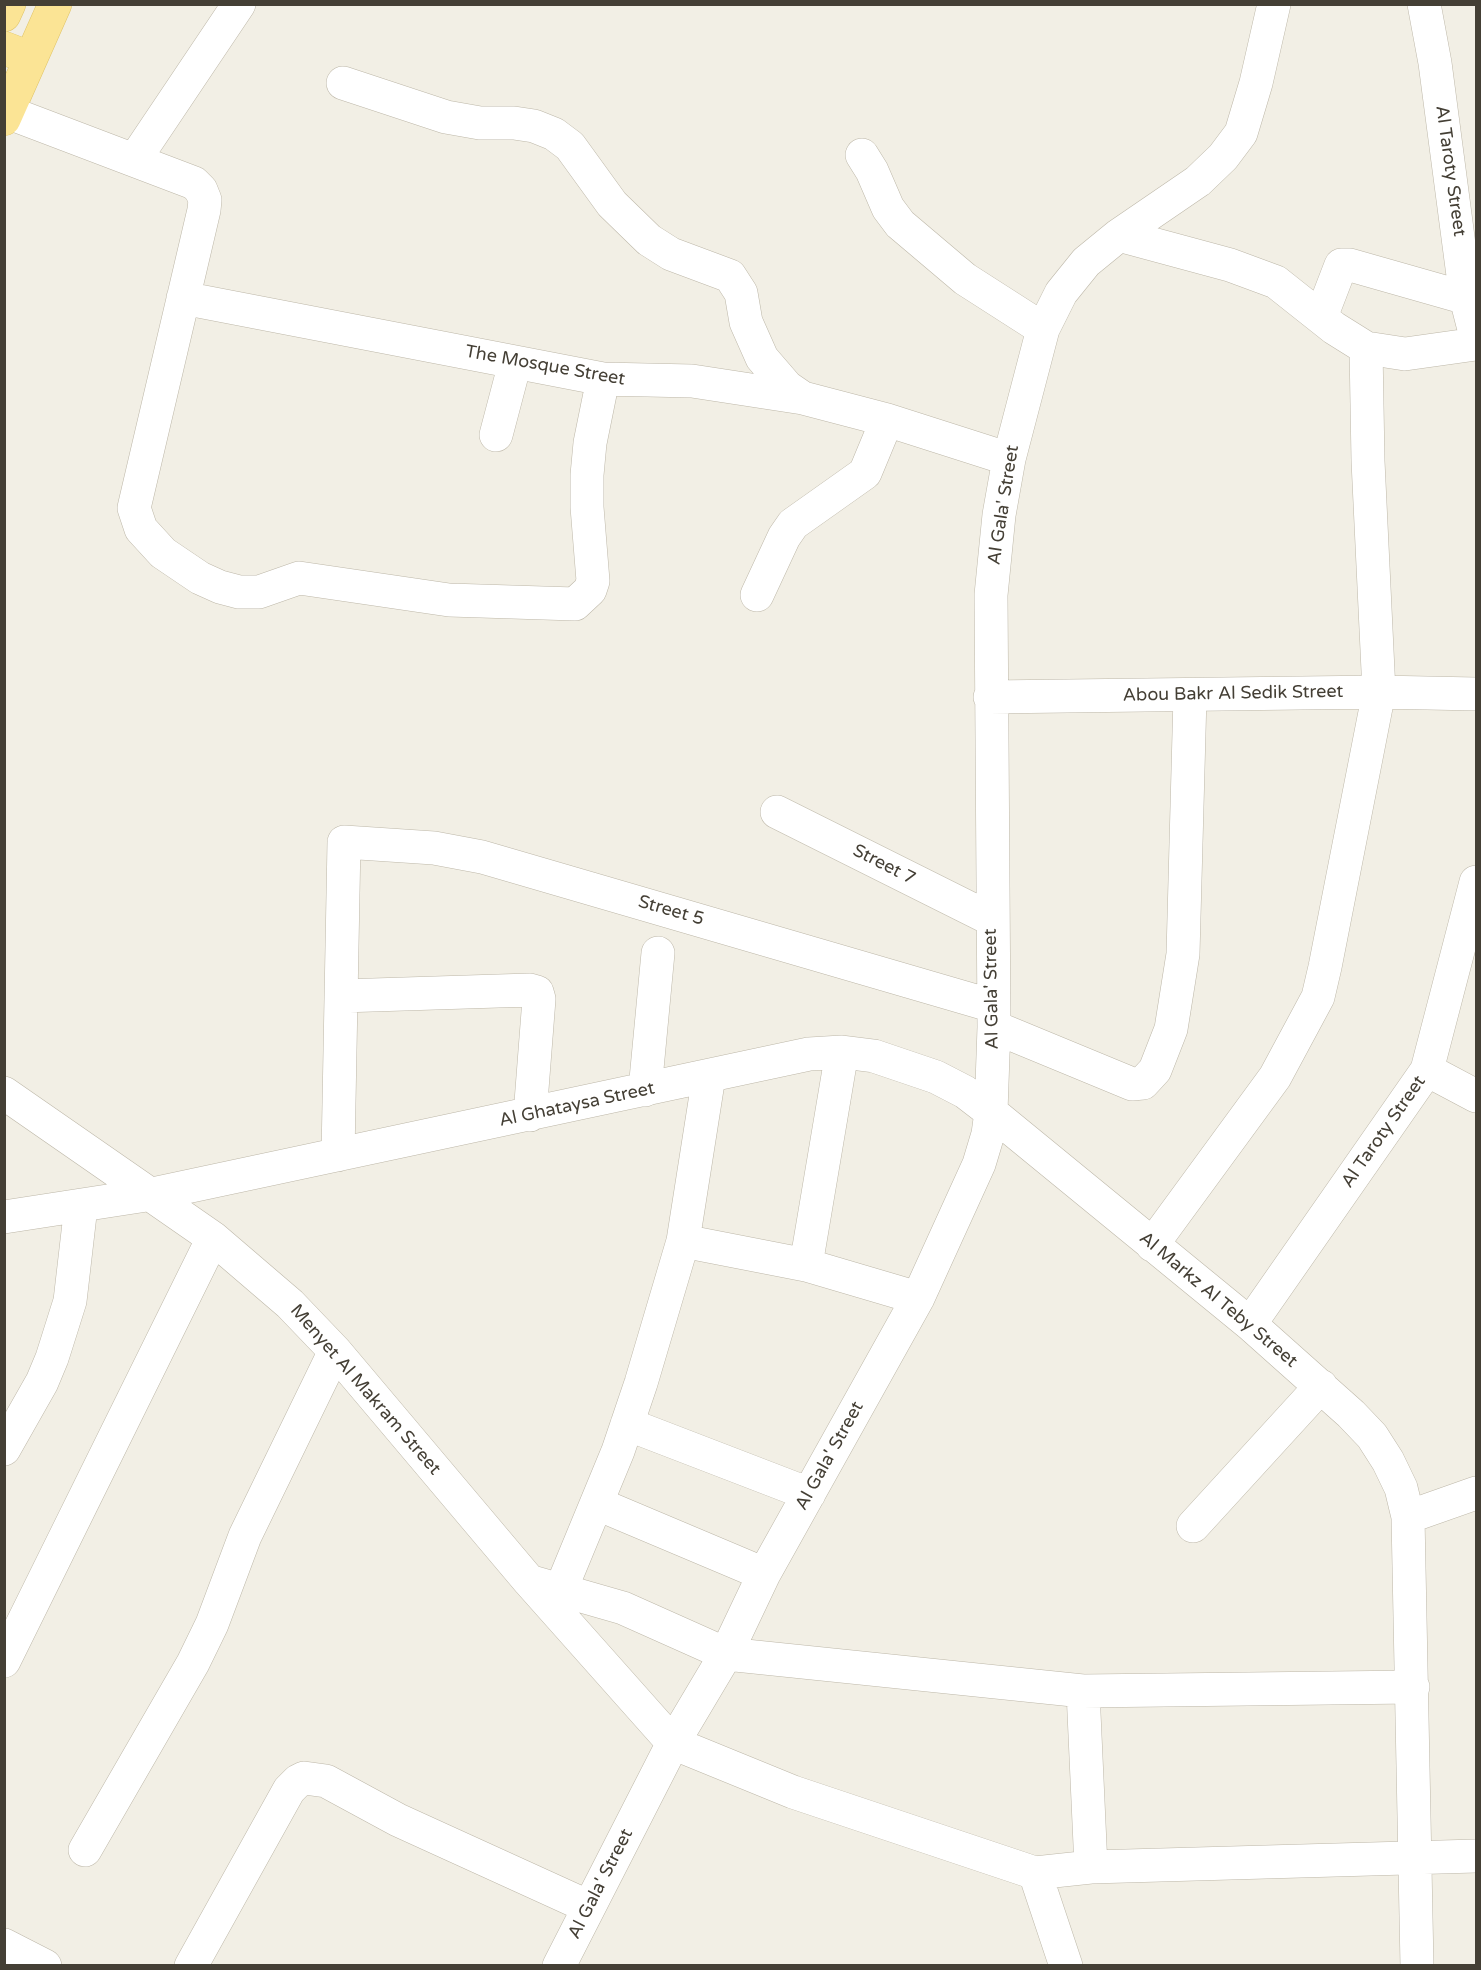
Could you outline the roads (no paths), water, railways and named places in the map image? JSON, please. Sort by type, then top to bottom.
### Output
[{"type":"main road","points":[[4,15],[9,4]]},
{"type":"main road","points":[[6,116],[17,53],[55,4]]},
{"type":"street","points":[[135,159],[239,4]]},
{"type":"street","name":"Al Taroty Street","points":[[1424,4],[1435,63],[1466,298],[1476,337]]},
{"type":"street","name":"Al Gala' Street","points":[[559,1965],[673,1743],[726,1654],[764,1574],[918,1298],[979,1164],[988,1134],[991,1112],[994,1017],[991,919],[991,595],[999,515],[1009,459],[1043,329],[1067,285],[1086,262],[1119,235],[1198,181],[1223,157],[1241,133],[1256,84],[1273,5]]},
{"type":"street","points":[[343,83],[446,117],[480,123],[514,123],[534,126],[554,134],[570,146],[612,204],[649,240],[671,254],[730,276],[741,293],[746,322],[762,358],[787,387],[803,398]]},
{"type":"street","points":[[6,116],[135,159],[194,183],[205,200],[134,508],[141,529],[164,553],[200,578],[239,592],[259,592],[299,578],[449,600],[574,604],[590,590],[593,581],[587,507],[587,475],[590,443],[603,379]]},
{"type":"street","points":[[862,154],[888,208],[900,224],[965,279],[1043,329]]},
{"type":"street","points":[[1119,235],[1230,265],[1276,282],[1321,318],[1366,348],[1405,354],[1476,344]]},
{"type":"street","points":[[1321,318],[1341,265],[1350,265],[1466,298]]},
{"type":"street","name":"The Mosque Street","points":[[183,298],[603,379],[692,381],[803,398],[887,420],[1009,459]]},
{"type":"street","points":[[1152,1245],[1275,1077],[1318,997],[1379,692],[1366,348]]},
{"type":"street","points":[[496,435],[515,363]]},
{"type":"street","points":[[757,595],[784,537],[793,524],[865,473],[887,420]]},
{"type":"street","name":"Abou Bakr Al Sedik Street","points":[[990,697],[1379,692],[1476,694]]},
{"type":"street","name":"Street 5","points":[[341,996],[344,842],[434,848],[482,856],[994,1017],[1132,1084],[1143,1083],[1155,1070],[1171,1029],[1183,954],[1190,696]]},
{"type":"street","name":"Street 7","points":[[777,812],[991,919]]},
{"type":"street","name":"Al Taroty Street","points":[[1250,1324],[1427,1070],[1472,917],[1476,882]]},
{"type":"street","points":[[645,1090],[658,953]]},
{"type":"street","points":[[338,1155],[341,996],[530,990],[537,992],[539,999],[530,1115]]},
{"type":"street","points":[[806,1265],[842,1053]]},
{"type":"street","name":"Al Ghataysa Street","points":[[4,1216],[153,1194],[809,1054],[842,1053],[874,1056],[906,1064],[946,1082],[991,1112]]},
{"type":"street","points":[[1427,1070],[1476,1096]]},
{"type":"street","points":[[561,1589],[598,1504],[627,1424],[682,1241],[709,1076]]},
{"type":"street","name":"Menyet Al Makram Street","points":[[4,1093],[153,1194],[213,1238],[290,1304],[336,1351],[529,1581],[673,1743]]},
{"type":"street","name":"Al Markz Al Teby Street","points":[[991,1112],[1250,1324],[1321,1386],[1372,1436],[1401,1488],[1408,1517],[1417,1856],[1417,1965]]},
{"type":"street","points":[[4,1449],[42,1382],[52,1358],[70,1301],[81,1206]]},
{"type":"street","points":[[4,1661],[213,1238]]},
{"type":"street","points":[[682,1241],[806,1265],[918,1298]]},
{"type":"street","points":[[85,1850],[193,1663],[212,1624],[245,1536],[336,1351]]},
{"type":"street","points":[[1193,1526],[1321,1386]]},
{"type":"street","points":[[627,1424],[809,1494]]},
{"type":"street","points":[[1408,1517],[1476,1493]]},
{"type":"street","points":[[598,1504],[764,1574]]},
{"type":"street","points":[[529,1581],[623,1608],[726,1654],[1083,1691],[1413,1687]]},
{"type":"street","points":[[1083,1691],[1091,1867]]},
{"type":"street","points":[[673,1743],[793,1792],[1035,1873],[1091,1867],[1476,1856]]},
{"type":"street","points":[[191,1965],[289,1791],[298,1781],[304,1779],[326,1781],[398,1820],[589,1907]]},
{"type":"street","points":[[1035,1873],[1066,1965]]},
{"type":"street","points":[[4,1945],[45,1965]]}]
